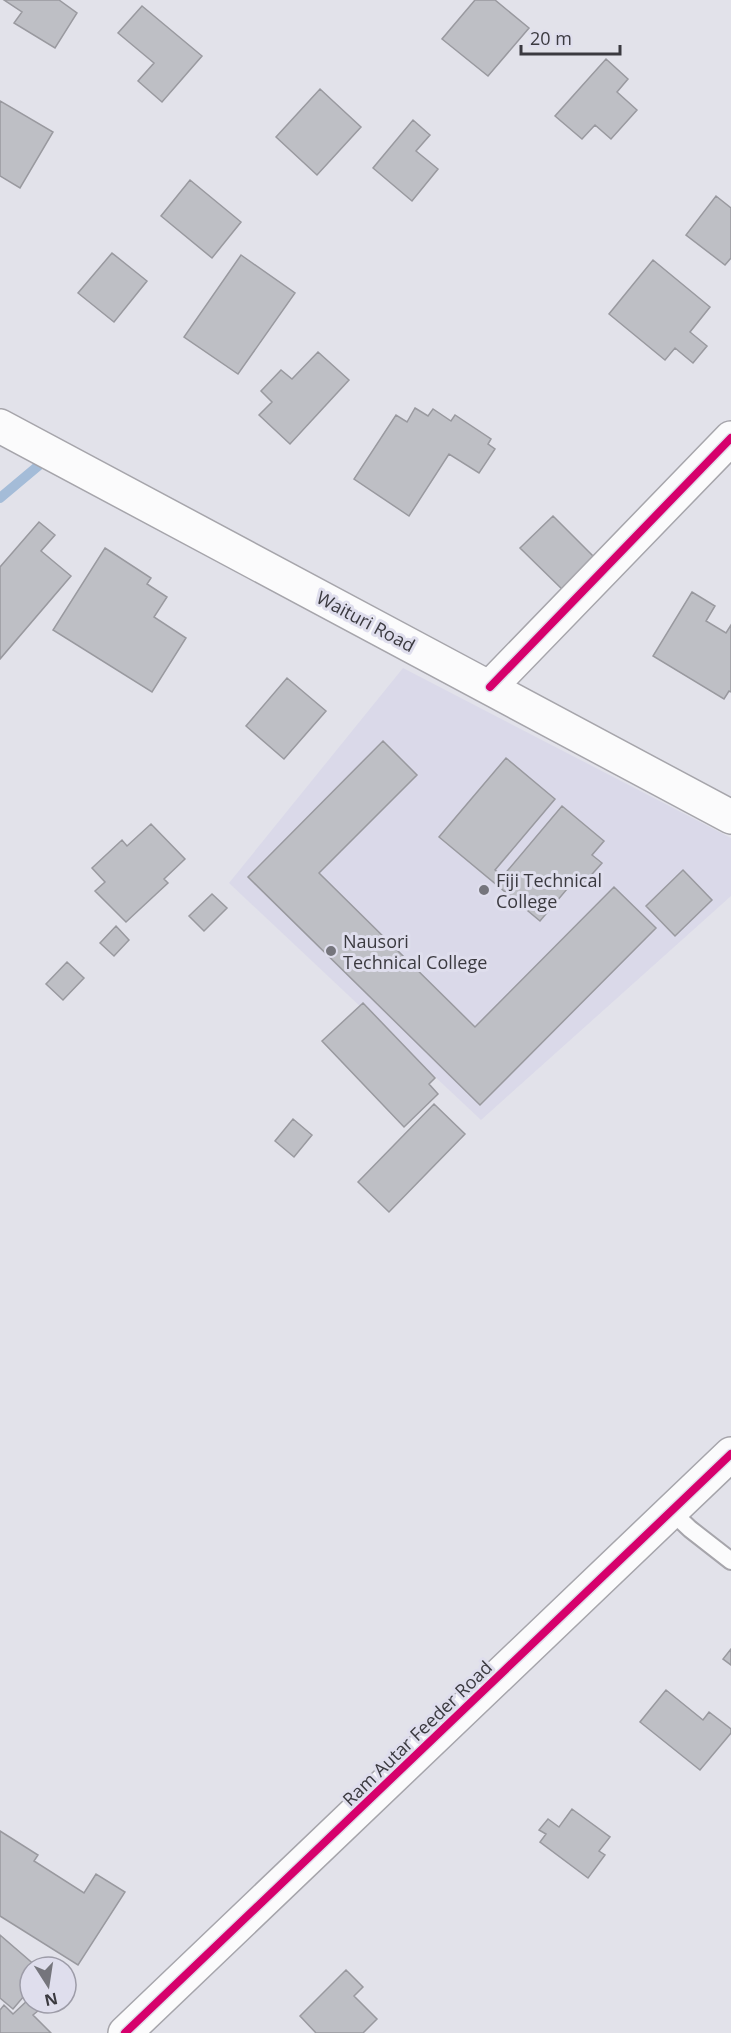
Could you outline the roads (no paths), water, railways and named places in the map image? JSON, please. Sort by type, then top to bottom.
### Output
[{"type":"street","name":"Waituri Road","points":[[0,426],[731,817]]},
{"type":"street","points":[[490,687],[731,438]]},
{"type":"street","name":"Ram Autar Feeder Road","points":[[125,2033],[731,1454]]},
{"type":"lane","points":[[672,1511],[690,1529],[731,1561]]},
{"type":"waterway","points":[[0,498],[50,456]]},
{"type":"place","name":"Fiji Technical College","points":[[484,890]]},
{"type":"place","name":"Nausori Technical College","points":[[331,951]]}]
